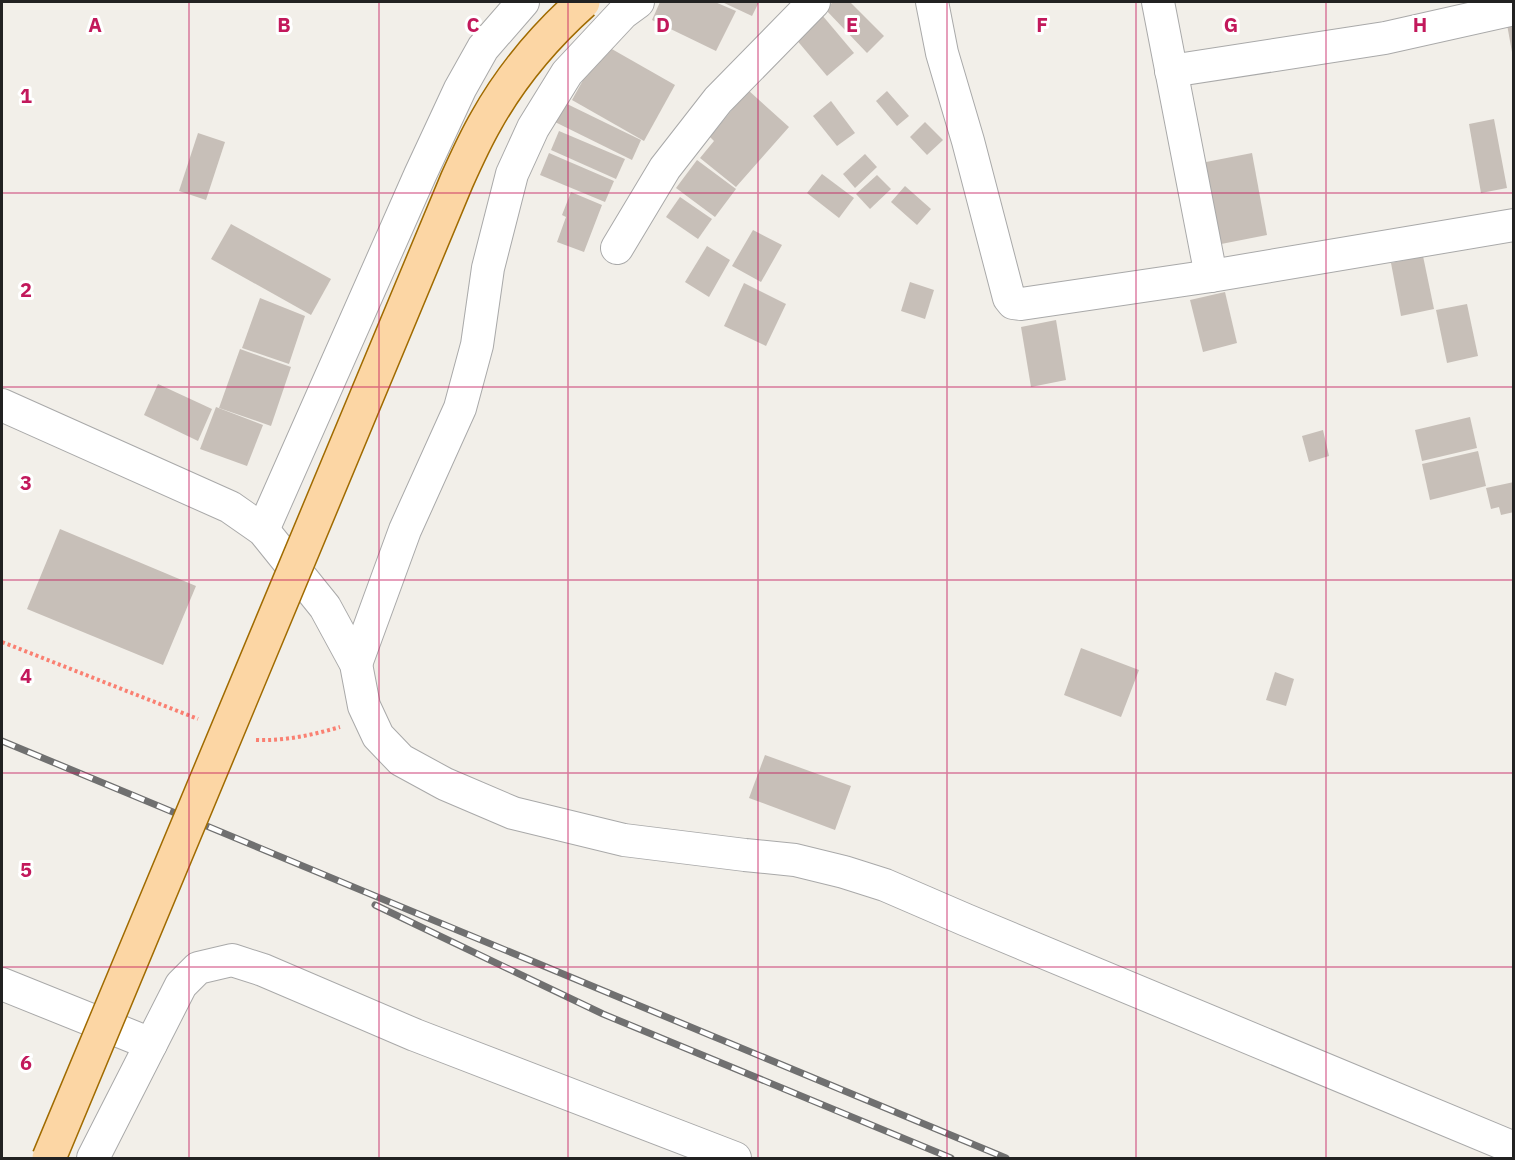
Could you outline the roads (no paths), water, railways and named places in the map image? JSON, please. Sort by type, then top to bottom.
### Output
[{"type":"main road","points":[[49,1158],[456,180],[486,121],[523,65],[563,20],[583,2]]},
{"type":"street","points":[[264,530],[459,89],[483,48],[522,2]]},
{"type":"street","points":[[356,663],[405,530],[460,408],[477,345],[488,268],[512,174],[533,128],[567,73],[623,13],[638,2]]},
{"type":"street","points":[[617,248],[665,168],[718,100],[814,2]]},
{"type":"street","points":[[932,2],[942,53],[968,141],[1009,298],[1013,303],[1021,304],[1211,276],[1514,225]]},
{"type":"street","points":[[1158,2],[1211,276]]},
{"type":"street","points":[[1171,71],[1385,38],[1514,9]]},
{"type":"street","points":[[2,405],[230,507],[264,530],[325,607],[356,663],[364,706],[378,736],[401,760],[445,784],[513,813],[624,840],[795,860],[885,885],[1514,1148]]},
{"type":"street","points":[[93,1158],[181,985],[198,968],[232,960],[263,970],[415,1035],[735,1158]]},
{"type":"street","points":[[2,984],[151,1044]]},
{"type":"railway","points":[[2,741],[1006,1158]]},
{"type":"railway","points":[[375,905],[603,1014],[951,1158]]}]
